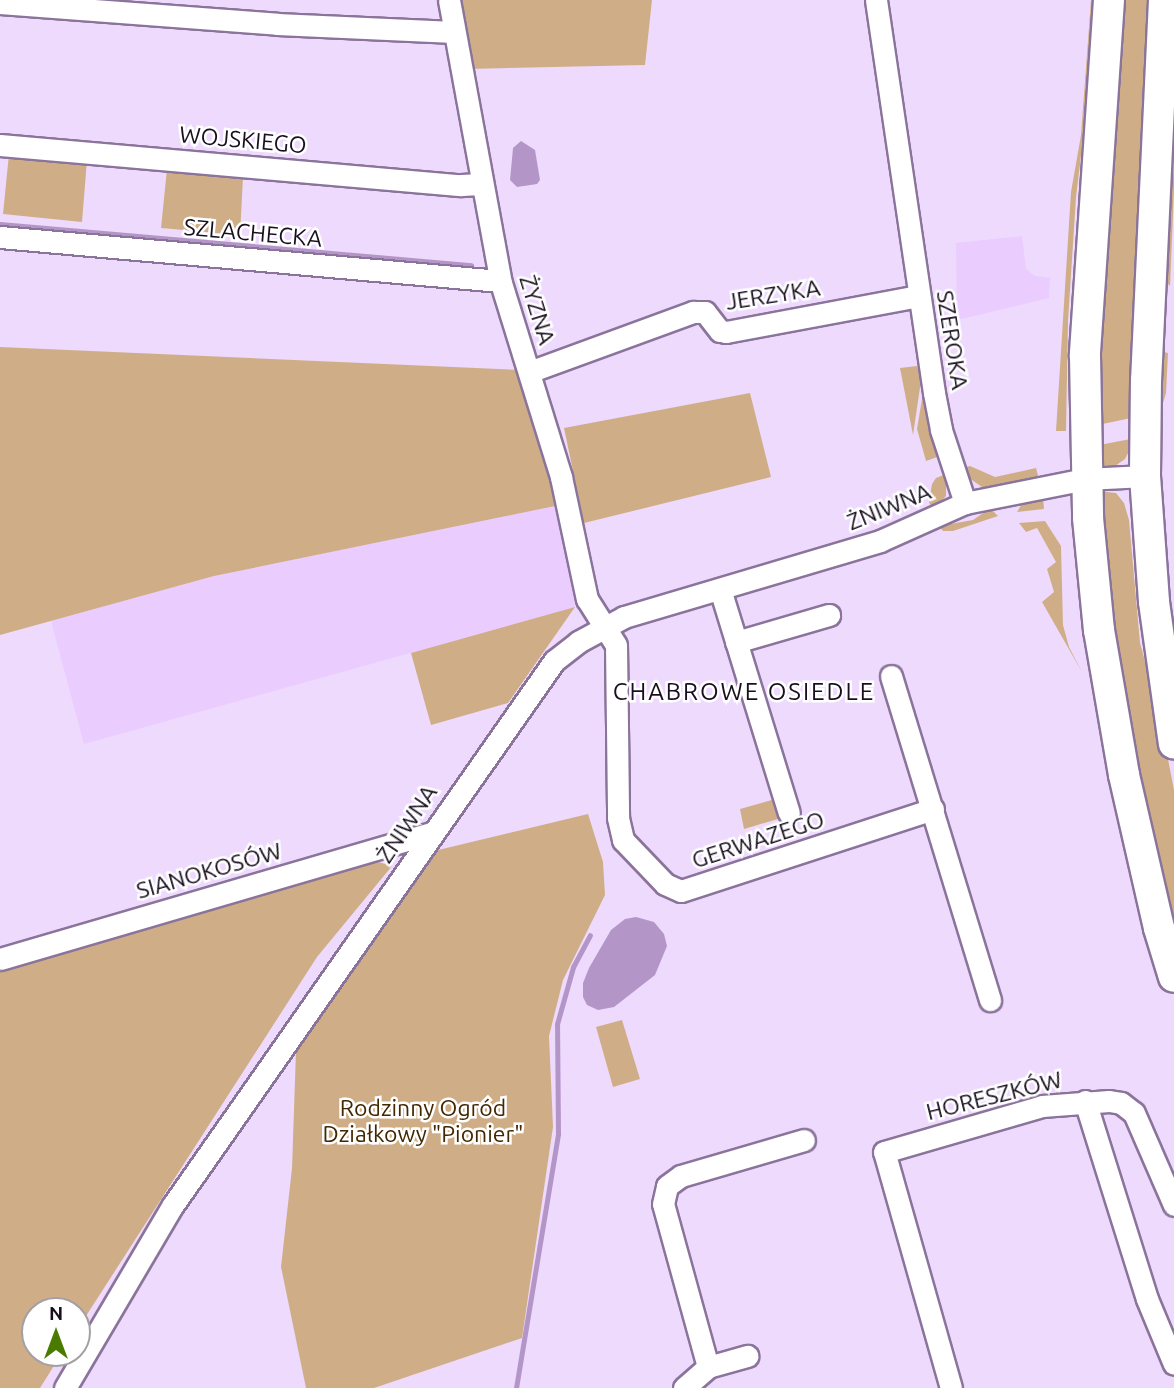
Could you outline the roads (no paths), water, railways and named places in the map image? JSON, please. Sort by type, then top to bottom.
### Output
[{"type":"main road","points":[[1110,0],[1085,356],[1085,479],[1094,593],[1112,709],[1140,851],[1174,977]]},
{"type":"main road","points":[[1164,0],[1146,380],[1145,476],[1154,602],[1173,728]]},
{"type":"street","name":"ŻYZNA","points":[[449,0],[500,281],[569,513],[587,599],[604,627]]},
{"type":"street","name":"SZEROKA","points":[[876,0],[918,296],[941,430],[965,503]]},
{"type":"street","points":[[0,3],[277,24],[454,32]]},
{"type":"street","name":"WOJSKIEGO","points":[[0,145],[461,185],[481,184]]},
{"type":"street","name":"SZLACHECKA","points":[[0,237],[500,281]]},
{"type":"street","name":"JERZYKA","points":[[528,372],[693,312],[705,312],[720,331],[726,332],[918,296]]},
{"type":"street","points":[[965,503],[1085,479],[1145,476]]},
{"type":"street","name":"ŻNIWNA","points":[[65,1388],[173,1205],[340,970],[544,673],[566,650],[604,627],[633,614],[880,541],[965,503]]},
{"type":"street","points":[[720,589],[789,813]]},
{"type":"street","points":[[736,642],[829,615]]},
{"type":"street","name":"GERWAZEGO","points":[[604,627],[617,653],[619,830],[623,840],[673,889],[690,890],[933,809]]},
{"type":"street","points":[[891,676],[990,1000]]},
{"type":"street","name":"SIANOKOSÓW","points":[[0,959],[432,833]]},
{"type":"street","points":[[1085,1101],[1109,1092],[1124,1092],[1132,1097],[1145,1114],[1159,1150]]},
{"type":"street","points":[[1085,1101],[1121,1103],[1134,1113],[1174,1205]]},
{"type":"street","name":"HORESZKÓW","points":[[951,1388],[884,1152],[1042,1106],[1085,1101],[1147,1299],[1174,1364]]},
{"type":"street","points":[[708,1367],[663,1204],[663,1195],[667,1186],[681,1176],[804,1140]]},
{"type":"street","points":[[684,1388],[708,1367],[747,1356]]},
{"type":"waterway","points":[[0,224],[471,265]]},
{"type":"waterway","points":[[516,1388],[558,1133],[557,1024],[573,967],[590,935]]},
{"type":"district","name":"CHABROWE OSIEDLE","points":[[744,692]]},
{"type":"park label","name":"Rodzinny Ogród Działkowy \"Pionier\"","points":[[423,1121]]}]
